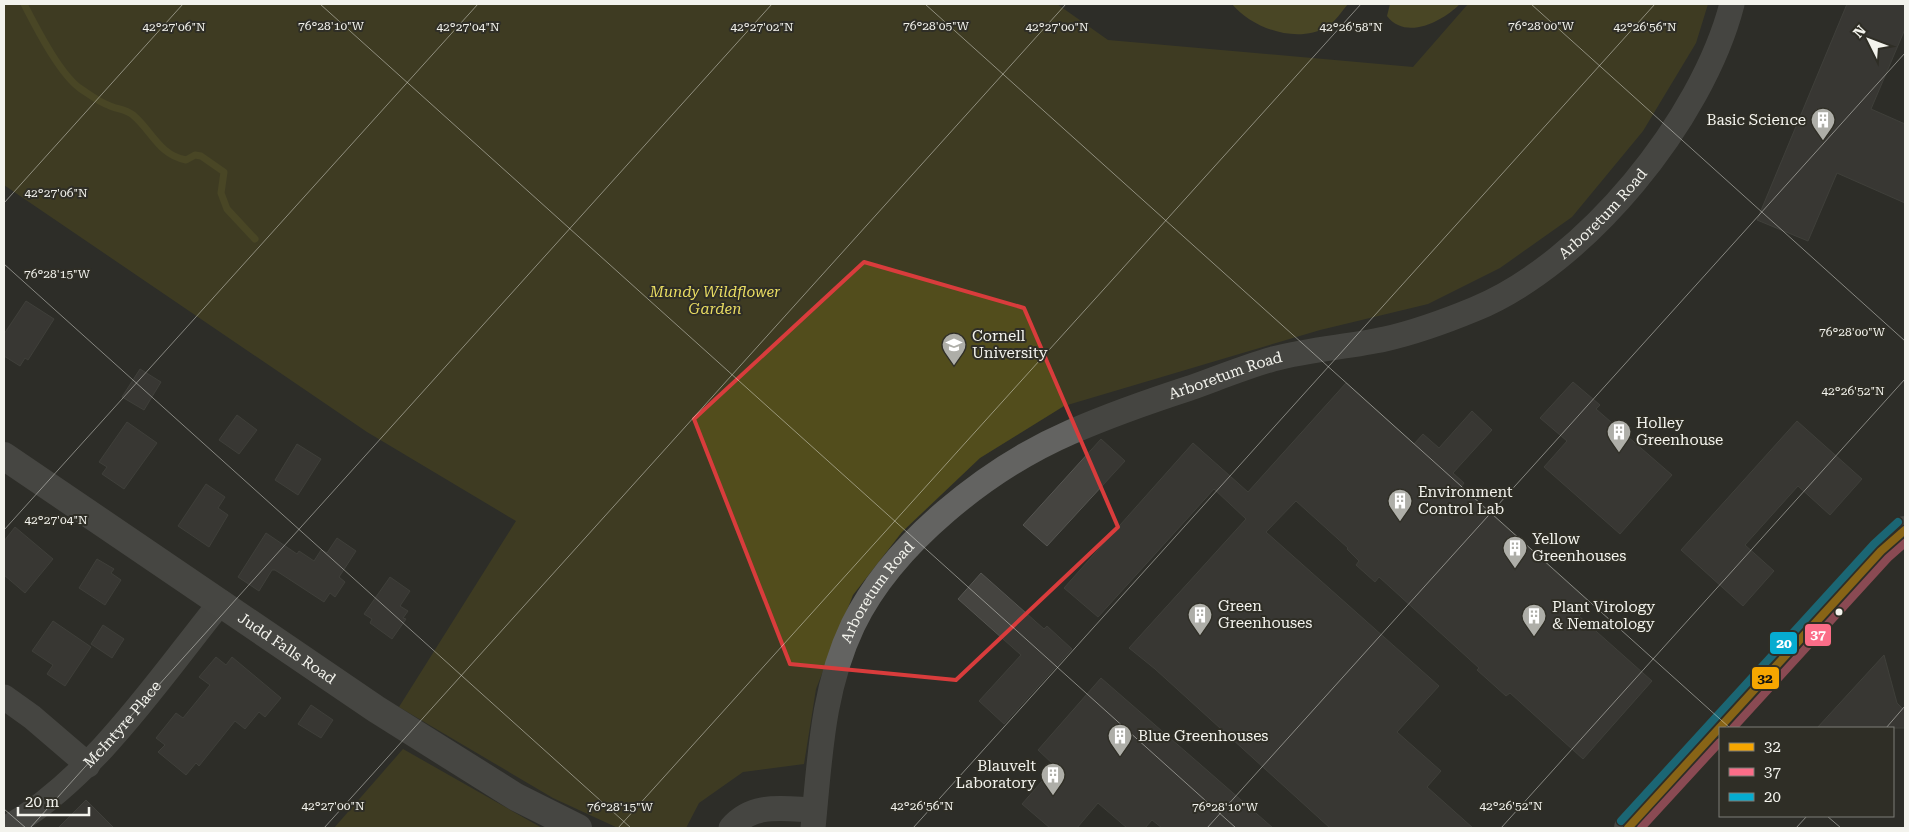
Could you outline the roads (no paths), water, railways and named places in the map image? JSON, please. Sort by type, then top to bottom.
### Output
[{"type":"street","name":"Arboretum Road","points":[[814,819],[823,719],[830,687],[840,657],[868,597],[887,570],[927,529],[971,492],[1018,460],[1069,433],[1131,408],[1272,360],[1313,350],[1386,339],[1440,323],[1479,308],[1516,287],[1584,235],[1645,168],[1678,122],[1706,74],[1732,4]]},
{"type":"street","name":"Judd Falls Road","points":[[4,456],[376,709],[516,797],[578,828]]},
{"type":"street","points":[[1720,727],[1856,577],[1905,530]]},
{"type":"street","name":"McIntyre Place","points":[[7,828],[26,817],[88,764],[221,602]]},
{"type":"street","points":[[4,697],[32,717],[88,764]]},
{"type":"street","points":[[1628,828],[1719,728]]},
{"type":"street","points":[[731,828],[738,819],[752,812],[767,808],[814,819]]},
{"type":"waterway","points":[[24,4],[57,62],[81,89],[101,102],[133,115],[156,142],[169,153],[186,160],[195,155],[201,156],[224,172],[221,193],[227,209],[255,239]]},
{"type":"place","name":"Basic Science","points":[[1823,141]]},
{"type":"place","name":"Cornell University","points":[[954,366]]},
{"type":"place","name":"Holley Greenhouse","points":[[1619,453]]},
{"type":"place","name":"Environment Control Lab","points":[[1400,522]]},
{"type":"place","name":"Yellow Greenhouses","points":[[1515,569]]},
{"type":"place","name":"Green Greenhouses","points":[[1200,636]]},
{"type":"place","name":"Plant Virology & Nematology","points":[[1534,637]]},
{"type":"place","name":"Blue Greenhouses","points":[[1120,757]]},
{"type":"place","name":"Blauvelt Laboratory","points":[[1053,796]]},
{"type":"park label","name":"Mundy Wildflower Garden","points":[[715,300]]}]
